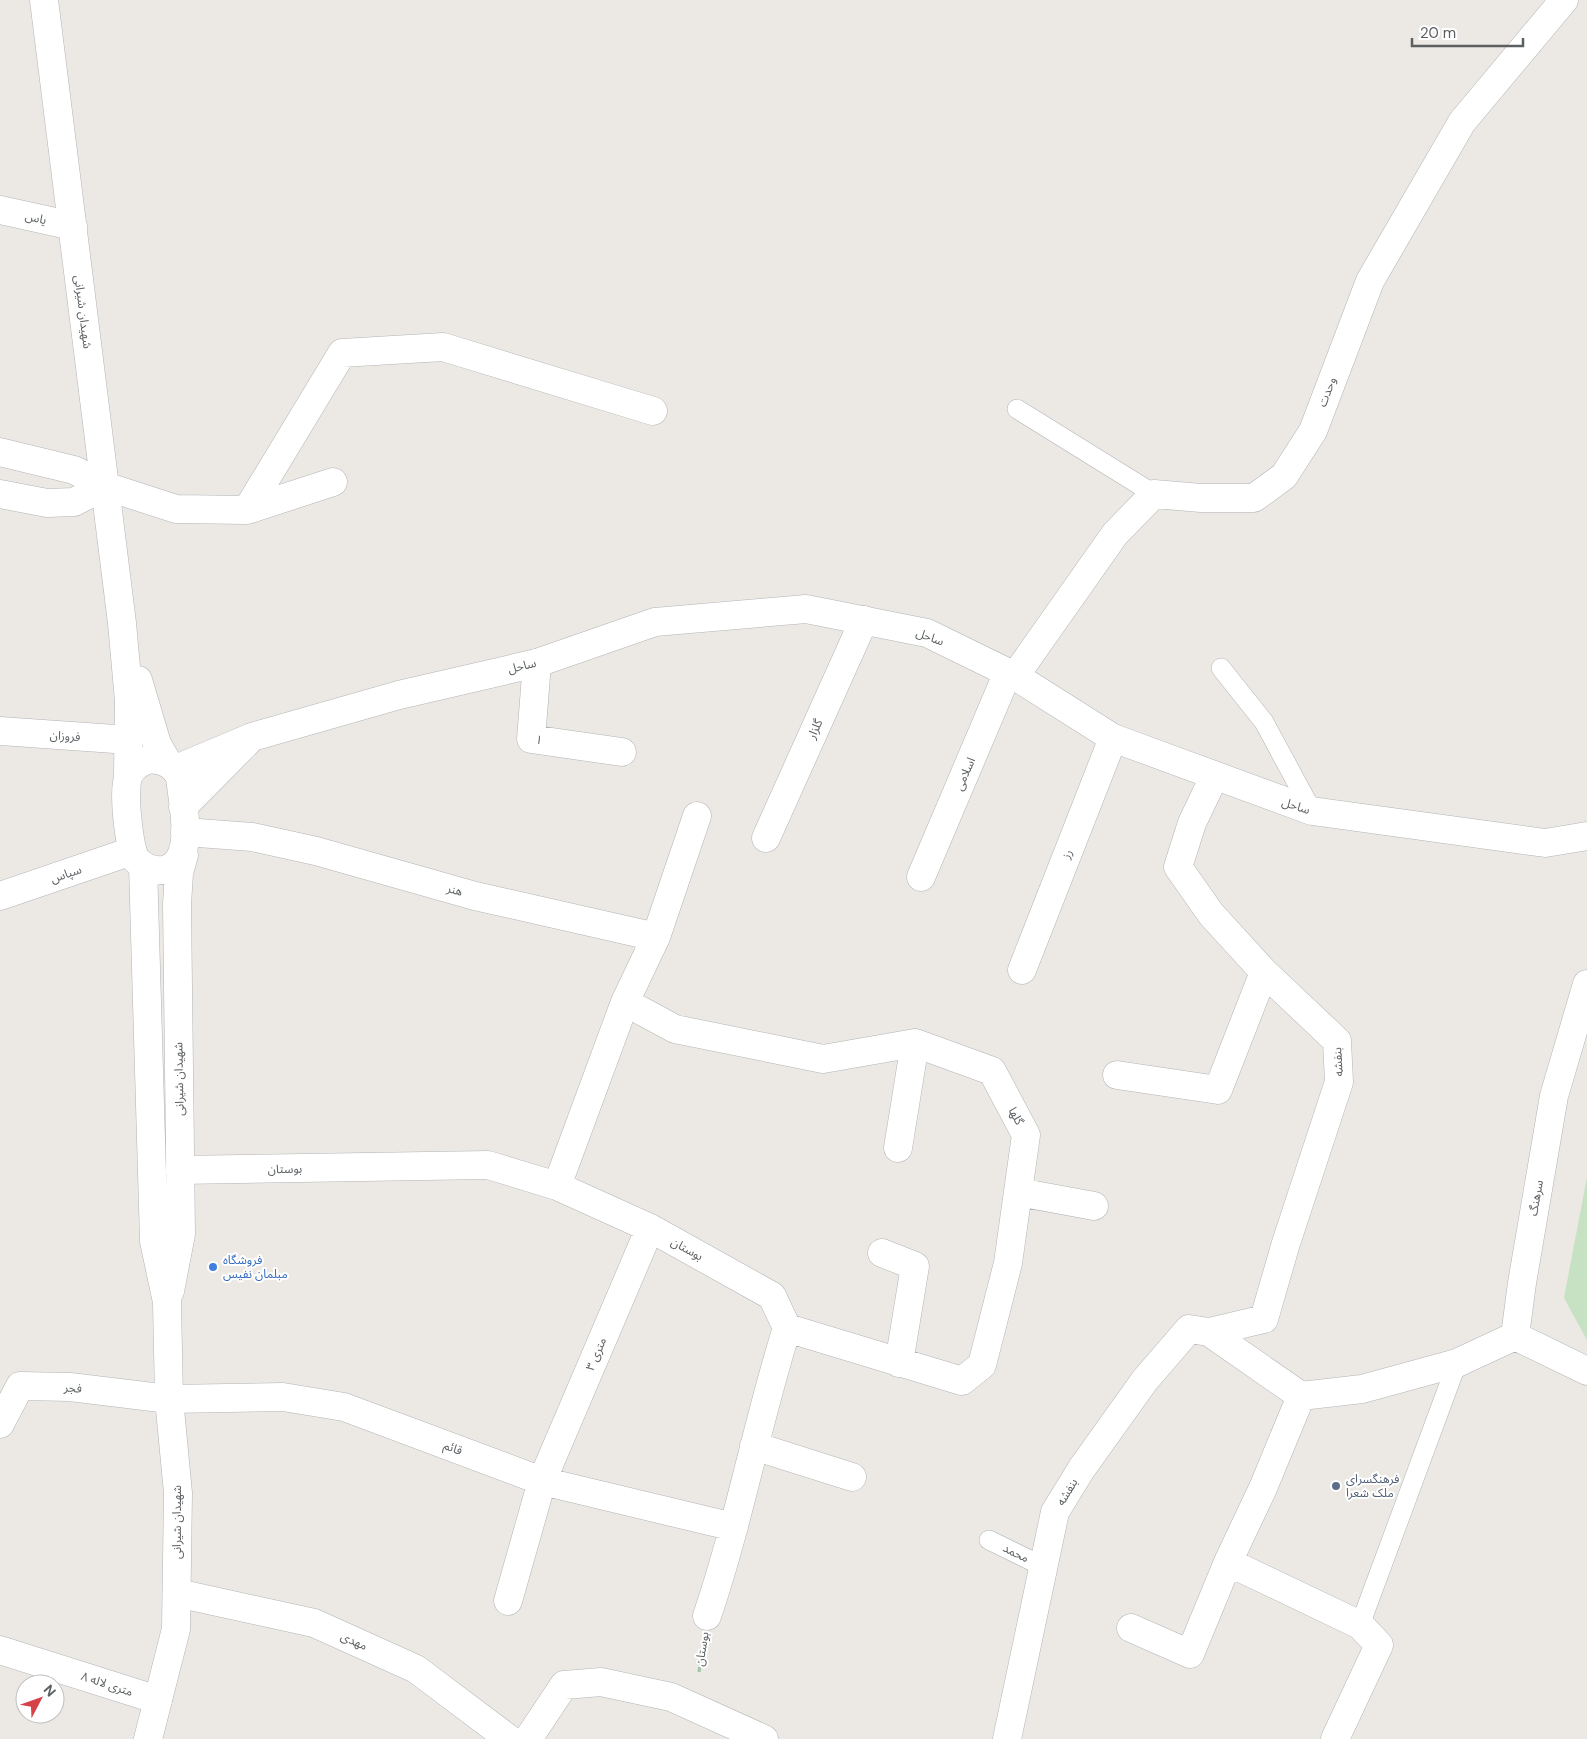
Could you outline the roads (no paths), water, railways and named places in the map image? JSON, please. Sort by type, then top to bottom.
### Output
[{"type":"street","name":"شهیدان شیرانی","points":[[44,0],[122,623],[129,740],[126,784],[137,858],[154,1241],[167,1302],[169,1399],[178,1493],[176,1629],[148,1739]]},
{"type":"street","name":"وحدت","points":[[1154,494],[1201,498],[1254,498],[1284,476],[1312,431],[1370,281],[1462,122],[1564,0]]},
{"type":"street","name":"یاس","points":[[0,210],[73,226]]},
{"type":"street","points":[[247,510],[342,353],[444,346],[653,411]]},
{"type":"street","points":[[0,452],[74,470],[105,486],[176,509],[247,510],[333,482]]},
{"type":"street","points":[[0,494],[47,504],[74,502],[105,486]]},
{"type":"street","points":[[1012,674],[1115,534],[1154,494]]},
{"type":"street","name":"ساحل","points":[[172,766],[252,738],[399,695],[538,663],[654,622],[806,608],[927,633],[1012,674],[1113,738],[1312,812],[1545,843],[1587,836]]},
{"type":"street","name":"گلزار","points":[[766,838],[864,620]]},
{"type":"street","name":"شهیدان شیرانی","points":[[122,623],[157,744],[180,777],[184,831],[177,904],[181,1234],[167,1302]]},
{"type":"street","name":"۱","points":[[538,663],[531,739],[622,752]]},
{"type":"street","name":"اسلامی","points":[[921,877],[1012,674]]},
{"type":"street","name":"فروزان","points":[[0,732],[129,740]]},
{"type":"street","points":[[137,858],[162,870],[178,862],[184,831],[252,738]]},
{"type":"street","name":"رز","points":[[1022,970],[1113,738]]},
{"type":"street","points":[[128,775],[141,762],[150,759],[172,766]]},
{"type":"street","name":"بنفشه","points":[[1007,1739],[1055,1512],[1082,1468],[1145,1380],[1189,1329],[1210,1332],[1264,1319],[1286,1243],[1340,1082],[1337,1041],[1264,972],[1211,914],[1178,867],[1192,823],[1214,777]]},
{"type":"street","points":[[557,1186],[625,1002],[656,938],[697,816]]},
{"type":"street","name":"هنر","points":[[184,831],[252,838],[316,851],[475,896],[656,938]]},
{"type":"street","name":"سپاس","points":[[0,896],[137,858]]},
{"type":"street","points":[[1117,1075],[1218,1090],[1264,972]]},
{"type":"street","name":"سرهنگ","points":[[1515,1336],[1522,1283],[1554,1096],[1587,984]]},
{"type":"street","name":"گلها","points":[[625,1002],[676,1029],[823,1059],[915,1043],[992,1071],[1026,1135],[1008,1263],[982,1365],[962,1381],[787,1328]]},
{"type":"street","points":[[898,1148],[915,1043]]},
{"type":"street","name":"بوستان","points":[[180,1170],[488,1165],[557,1186],[650,1228],[772,1296],[787,1328],[754,1446],[734,1527],[707,1616]]},
{"type":"street","points":[[1018,1192],[1094,1206]]},
{"type":"street","name":"۳ متری","points":[[508,1601],[542,1481],[650,1228]]},
{"type":"street","points":[[882,1253],[915,1266],[899,1362]]},
{"type":"street","points":[[1210,1332],[1301,1396],[1362,1389],[1457,1363],[1515,1336],[1587,1372]]},
{"type":"street","name":"فجر","points":[[0,1424],[20,1386],[70,1387],[169,1399]]},
{"type":"street","points":[[1131,1628],[1190,1654],[1301,1396]]},
{"type":"street","name":"قائم","points":[[169,1399],[283,1397],[344,1407],[542,1481],[734,1527]]},
{"type":"street","points":[[754,1446],[852,1477]]},
{"type":"street","points":[[1228,1562],[1360,1625],[1379,1645],[1335,1739]]},
{"type":"street","name":"مهدی","points":[[177,1593],[314,1623],[416,1669],[510,1739]]},
{"type":"street","name":"۸ متری لاله","points":[[0,1650],[158,1700]]},
{"type":"street","points":[[528,1739],[564,1685],[601,1682],[671,1697],[764,1739]]},
{"type":"lane","points":[[1017,409],[1154,494]]},
{"type":"lane","points":[[1221,668],[1264,722],[1312,812]]},
{"type":"lane","points":[[1360,1625],[1457,1363]]},
{"type":"lane","name":"محمد","points":[[989,1540],[1044,1567]]},
{"type":"place","name":"فروشگاه مبلمان نفیس","points":[[213,1267]]},
{"type":"place","name":"فرهنگسرای ملک شعرا","points":[[1336,1486]]}]
